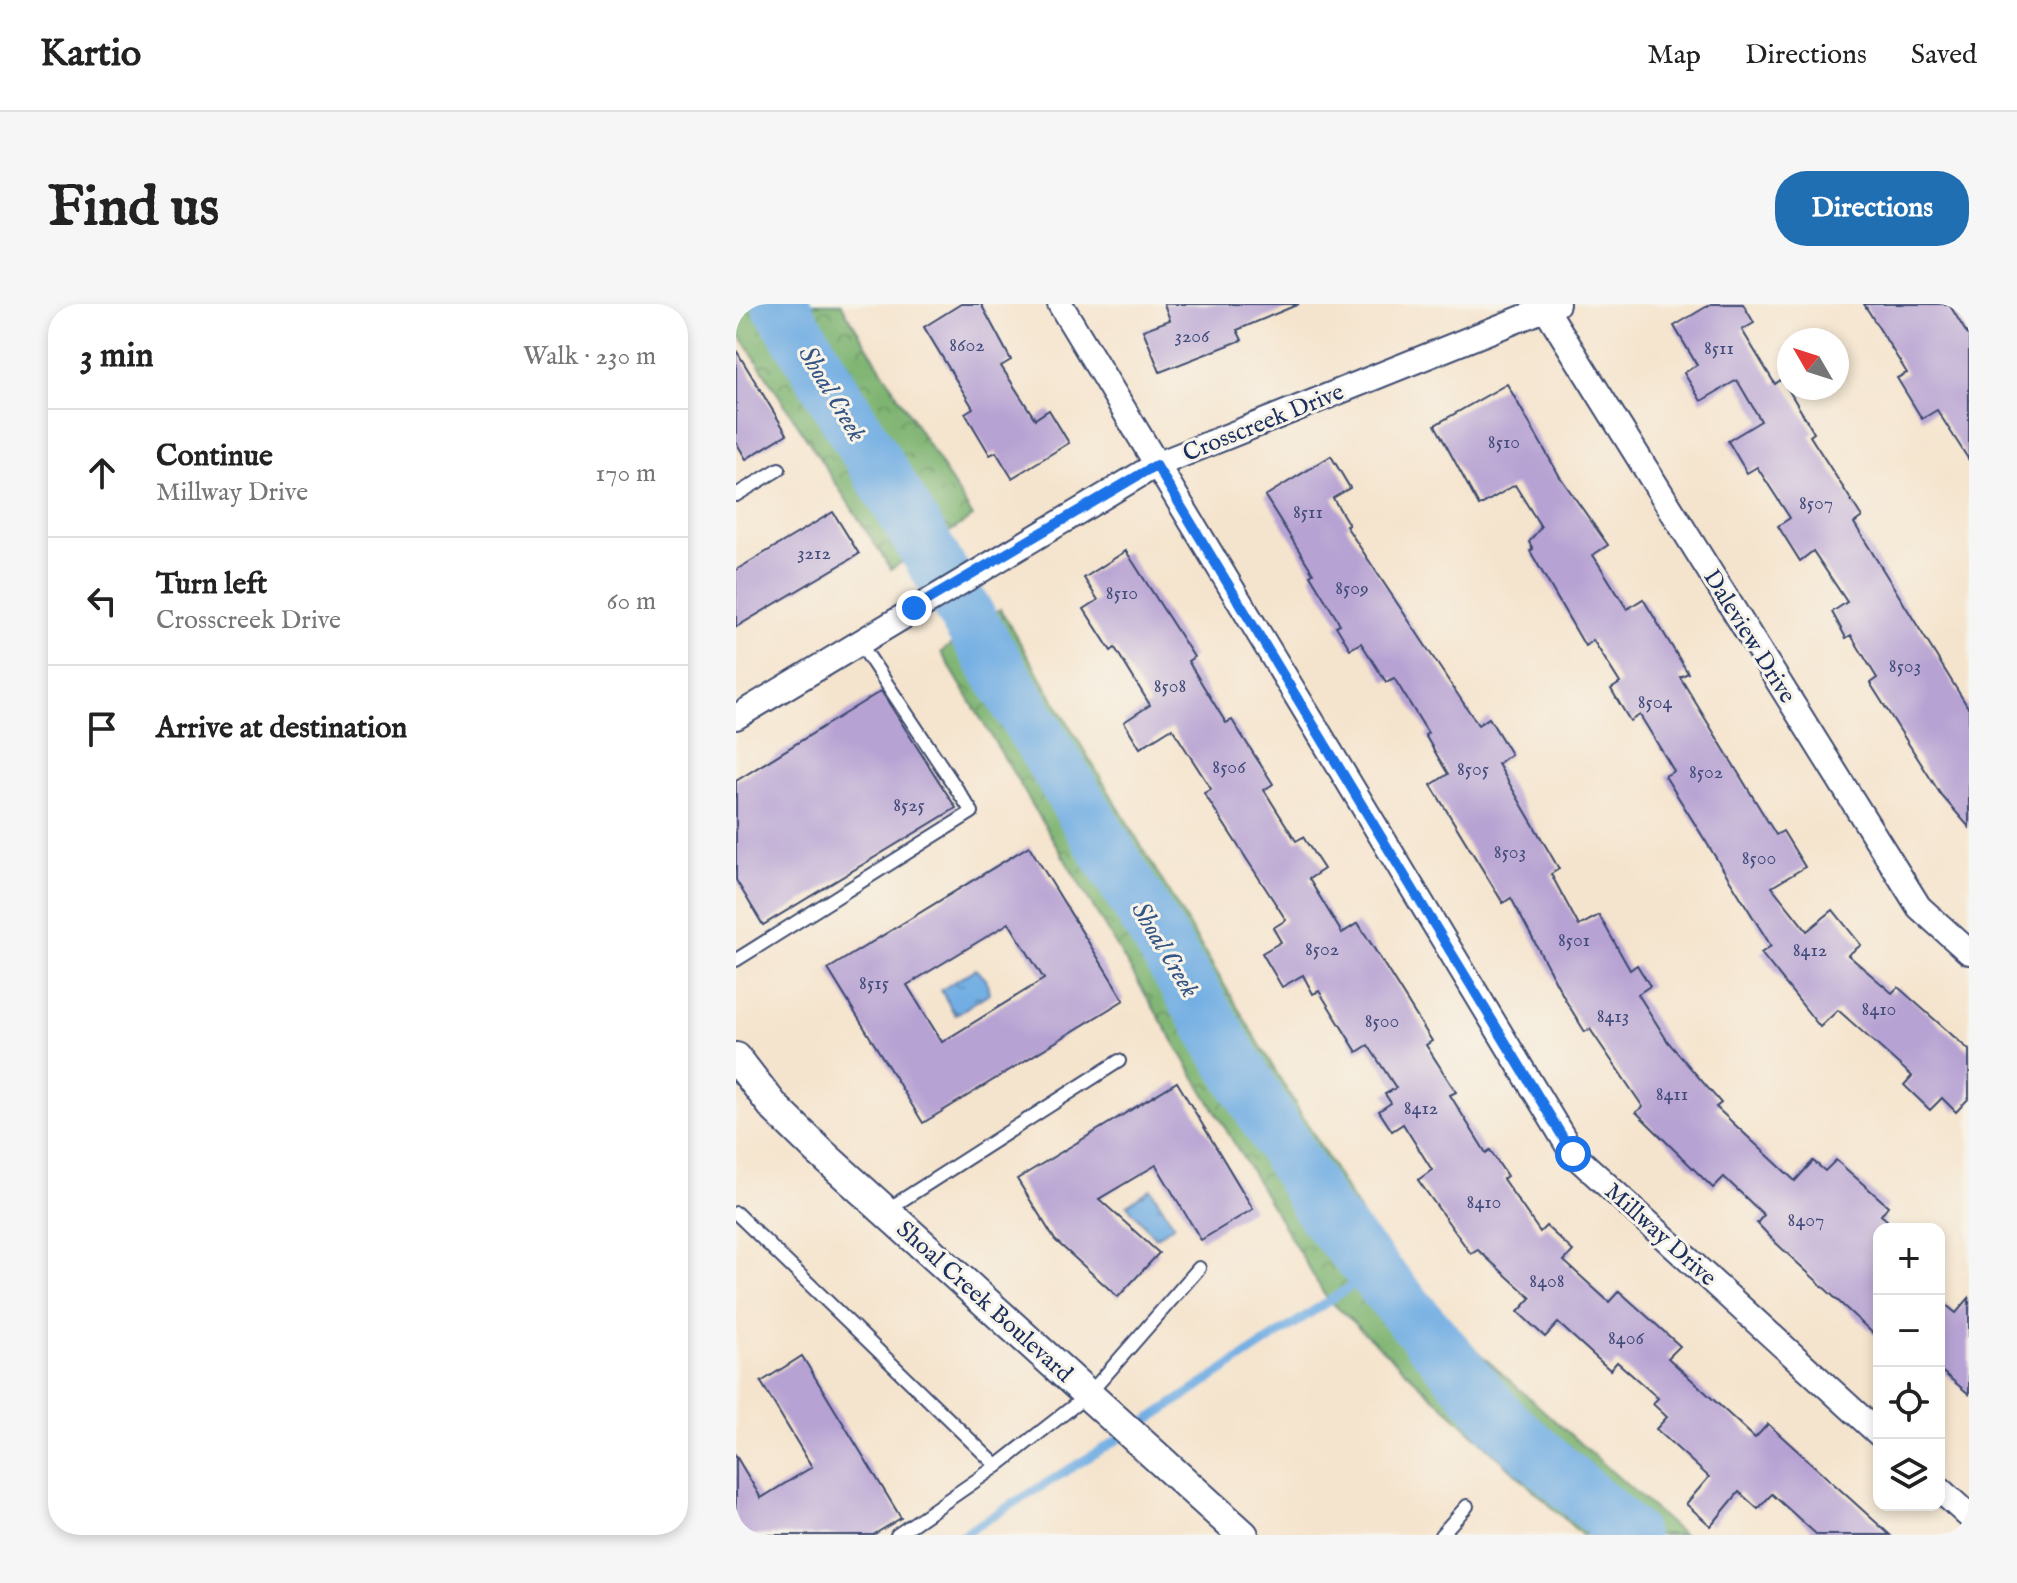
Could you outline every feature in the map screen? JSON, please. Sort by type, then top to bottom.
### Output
[{"type":"street","name":"Millway Drive","points":[[1060,304],[1573,1154],[1873,1429]]},
{"type":"street","name":"Crosscreek Drive","points":[[736,717],[989,562],[1156,465],[1551,306]]},
{"type":"street","name":"Daleview Drive","points":[[1551,306],[1919,907],[1969,952]]},
{"type":"street","name":"Shoal Creek Boulevard","points":[[737,1062],[774,1107],[885,1211],[1243,1535]]},
{"type":"street","points":[[1945,1494],[1969,1516]]},
{"type":"lane","points":[[736,495],[779,469]]},
{"type":"lane","points":[[736,960],[972,812],[859,642]]},
{"type":"lane","points":[[885,1211],[1119,1061]]},
{"type":"lane","points":[[736,1213],[997,1466]]},
{"type":"lane","points":[[897,1535],[997,1466],[1089,1394],[1199,1268]]},
{"type":"lane","points":[[1441,1535],[1467,1506]]},
{"type":"green space","points":[[736,304],[841,304],[973,517],[891,569],[736,329]]},
{"type":"green space","points":[[1000,609],[1371,1231],[1479,1353],[1683,1535],[1582,1535],[1326,1297],[941,652]]},
{"type":"water","points":[[975,969],[986,979],[989,993],[955,1015],[941,990]]},
{"type":"water","points":[[1151,1189],[1174,1225],[1155,1238],[1127,1205]]},
{"type":"building","points":[[961,304],[981,304],[1011,360],[1001,366],[1035,419],[1049,410],[1069,443],[1012,478],[996,452],[990,455],[965,413],[973,408],[924,327]]},
{"type":"building","points":[[1164,304],[1299,304],[1237,330],[1242,340],[1160,372],[1143,330],[1170,320]]},
{"type":"building","points":[[1711,304],[1743,304],[1754,323],[1742,330],[1775,384],[1777,383],[1777,400],[1794,400],[1814,433],[1810,436],[1862,517],[1854,523],[1969,709],[1969,827],[1941,795],[1870,683],[1877,678],[1851,635],[1846,638],[1832,612],[1847,602],[1813,551],[1800,561],[1778,526],[1790,518],[1757,467],[1747,473],[1728,441],[1761,421],[1737,380],[1701,401],[1684,373],[1697,365],[1674,326]]},
{"type":"building","points":[[1864,304],[1949,304],[1969,337],[1969,460],[1937,410],[1922,419],[1897,378],[1907,373]]},
{"type":"building","points":[[736,350],[787,434],[746,459],[736,442]]},
{"type":"building","points":[[1507,384],[1560,477],[1608,545],[1593,555],[1627,609],[1643,599],[1688,673],[1680,677],[1776,835],[1783,831],[1805,867],[1772,887],[1807,931],[1833,910],[1861,945],[1848,955],[1892,993],[1898,987],[1969,1050],[1969,1098],[1956,1112],[1942,1098],[1930,1110],[1904,1085],[1912,1076],[1838,1010],[1820,1027],[1761,953],[1771,946],[1665,776],[1674,771],[1640,715],[1630,721],[1611,689],[1620,683],[1593,640],[1585,646],[1530,551],[1533,549],[1529,542],[1541,527],[1515,485],[1479,506],[1435,425]]},
{"type":"building","points":[[1331,456],[1350,488],[1333,498],[1349,525],[1346,526],[1478,725],[1489,718],[1511,754],[1498,764],[1559,869],[1551,874],[1579,926],[1599,915],[1630,970],[1637,965],[1650,986],[1638,994],[1668,1042],[1721,1103],[1716,1107],[1795,1181],[1813,1161],[1825,1171],[1836,1160],[1888,1206],[1881,1215],[1887,1220],[1873,1223],[1873,1333],[1776,1243],[1757,1223],[1764,1215],[1724,1177],[1713,1188],[1636,1112],[1643,1107],[1590,1029],[1585,1032],[1511,898],[1503,903],[1431,785],[1448,774],[1425,735],[1428,733],[1394,678],[1386,682],[1361,643],[1350,649],[1336,626],[1340,624],[1310,575],[1313,573],[1265,496]]},
{"type":"building","points":[[833,512],[859,554],[736,627],[736,570]]},
{"type":"building","points":[[1126,551],[1194,657],[1188,661],[1226,723],[1232,720],[1273,784],[1264,790],[1296,841],[1303,837],[1324,869],[1309,879],[1342,933],[1358,923],[1432,1041],[1426,1045],[1456,1092],[1450,1095],[1486,1153],[1490,1150],[1507,1176],[1503,1179],[1540,1232],[1546,1226],[1573,1251],[1564,1261],[1609,1302],[1619,1291],[1680,1346],[1668,1358],[1755,1438],[1768,1424],[1890,1535],[1817,1535],[1772,1494],[1758,1509],[1739,1492],[1711,1526],[1686,1504],[1709,1477],[1656,1429],[1667,1417],[1653,1404],[1658,1398],[1617,1362],[1610,1370],[1558,1323],[1545,1337],[1518,1312],[1531,1298],[1478,1250],[1471,1254],[1418,1180],[1432,1170],[1403,1124],[1392,1131],[1379,1111],[1391,1103],[1385,1094],[1396,1088],[1368,1045],[1357,1052],[1319,991],[1313,994],[1303,975],[1282,987],[1262,953],[1281,942],[1273,928],[1286,920],[1204,793],[1211,789],[1172,728],[1140,748],[1124,722],[1150,705],[1115,648],[1111,651],[1084,609],[1098,600],[1084,578]]},
{"type":"building","points":[[881,691],[956,808],[763,925],[736,880],[736,781]]},
{"type":"building","points":[[1029,846],[1124,1000],[923,1123],[828,969]],"holes":[[[1009,923],[1044,979],[942,1042],[907,985]]]},
{"type":"building","points":[[1177,1082],[1253,1209],[1201,1240],[1156,1165],[1099,1199],[1159,1253],[1118,1297],[1055,1240],[1017,1179]]},
{"type":"building","points":[[1969,1298],[1969,1394],[1945,1374],[1945,1304],[1956,1313]]},
{"type":"building","points":[[802,1356],[901,1518],[873,1535],[736,1535],[736,1456],[761,1498],[812,1467],[761,1382]]},
{"type":"waterway","name":"Shoal Creek","points":[[780,304],[1324,1213],[1502,1422],[1629,1535]]},
{"type":"waterway","points":[[962,1535],[1130,1432],[1374,1271]]},
{"type":"route","points":[[914,608],[1156,465],[1573,1154]]}]
